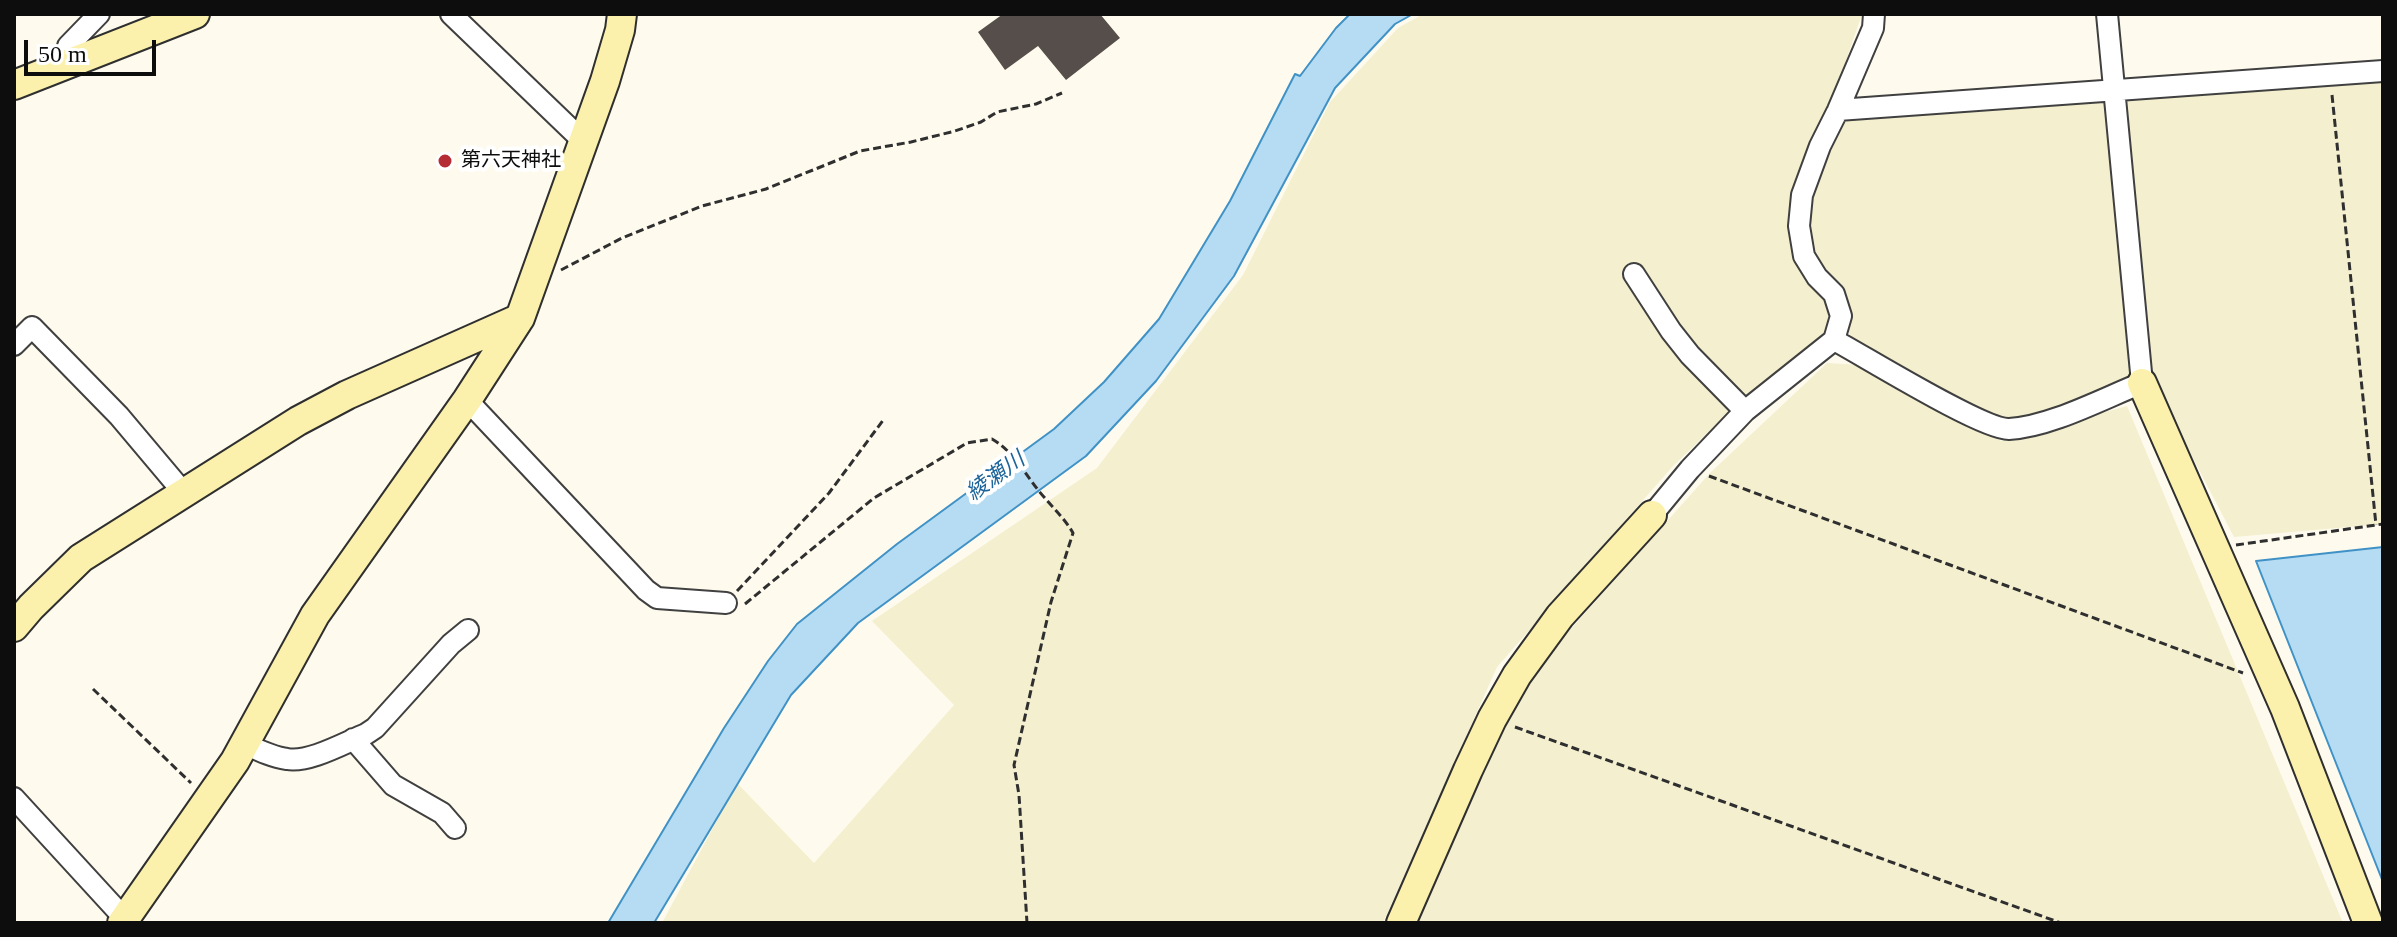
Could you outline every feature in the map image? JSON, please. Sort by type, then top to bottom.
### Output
[{"type":"street","points":[[65,65],[68,46],[99,14]]},
{"type":"street","points":[[14,85],[195,14]]},
{"type":"street","points":[[451,14],[582,140]]},
{"type":"street","points":[[1401,923],[1492,719],[1517,675],[1560,616],[1745,411],[1834,340],[1841,316],[1834,294],[1817,277],[1804,256],[1799,226],[1802,195],[1820,146],[1873,28],[1874,14]]},
{"type":"street","points":[[2107,14],[2142,383],[2285,708],[2368,923]]},
{"type":"street","points":[[14,798],[123,921],[245,744],[315,615],[467,400],[520,318],[605,81],[624,19]]},
{"type":"street","points":[[1838,110],[2383,71]]},
{"type":"street","points":[[1634,274],[1690,355],[1745,411]]},
{"type":"street","points":[[14,627],[81,558],[298,421],[347,395],[520,318]]},
{"type":"street","points":[[14,345],[32,327],[119,416],[183,492]]},
{"type":"street","points":[[1834,340],[1978,420],[2006,430],[2043,423],[2142,383]]},
{"type":"street","points":[[467,400],[646,590],[657,598],[726,603]]},
{"type":"street","points":[[245,744],[289,760],[304,759],[366,734],[468,630]]},
{"type":"street","points":[[353,739],[393,785],[442,813],[455,828]]},
{"type":"path","points":[[2330,75],[2376,525]]},
{"type":"path","points":[[530,288],[622,238],[702,206],[766,189],[860,151],[955,131],[981,122],[997,112],[1036,104],[1062,93]]},
{"type":"path","points":[[726,603],[829,493],[884,419]]},
{"type":"path","points":[[726,603],[745,604],[874,498],[967,443],[992,439],[1007,448],[1073,533],[1051,602],[1014,765],[1019,795],[1027,923]]},
{"type":"path","points":[[1690,469],[2243,673]]},
{"type":"path","points":[[2215,548],[2383,524]]},
{"type":"path","points":[[93,689],[208,801]]},
{"type":"path","points":[[1492,719],[2061,923]]},
{"type":"shaded area","points":[[1423,14],[1862,14],[1790,223],[1794,257],[1807,281],[1828,300],[1835,315],[1831,333],[1748,394],[1673,466],[1497,667],[1383,923],[662,923],[737,783],[814,863],[954,705],[872,621],[1097,468],[1243,275],[1330,102],[1398,28]]},
{"type":"shaded area","points":[[2383,78],[2383,524],[2234,537],[2148,372],[2029,419],[2002,421],[1853,340],[1845,325],[1842,284],[1814,262],[1810,204],[1843,120]]},
{"type":"shaded area","points":[[1827,363],[1860,365],[2001,441],[2127,406],[2343,923],[1417,923],[1510,715],[1553,649],[1710,473]]},
{"type":"water","name":"綾瀬川","points":[[1350,14],[1413,14],[1395,24],[1335,88],[1234,276],[1156,381],[1086,456],[858,623],[791,695],[654,923],[608,923],[724,728],[768,661],[797,624],[897,544],[1054,429],[1104,382],[1159,319],[1230,201],[1295,74],[1300,76]]},
{"type":"water","points":[[2383,547],[2383,882],[2256,561]]},
{"type":"building","points":[[1003,14],[1100,14],[1120,38],[1066,80],[1038,46],[1005,70],[978,32]]},
{"type":"place","name":"第六天神社","points":[[445,161]]}]
